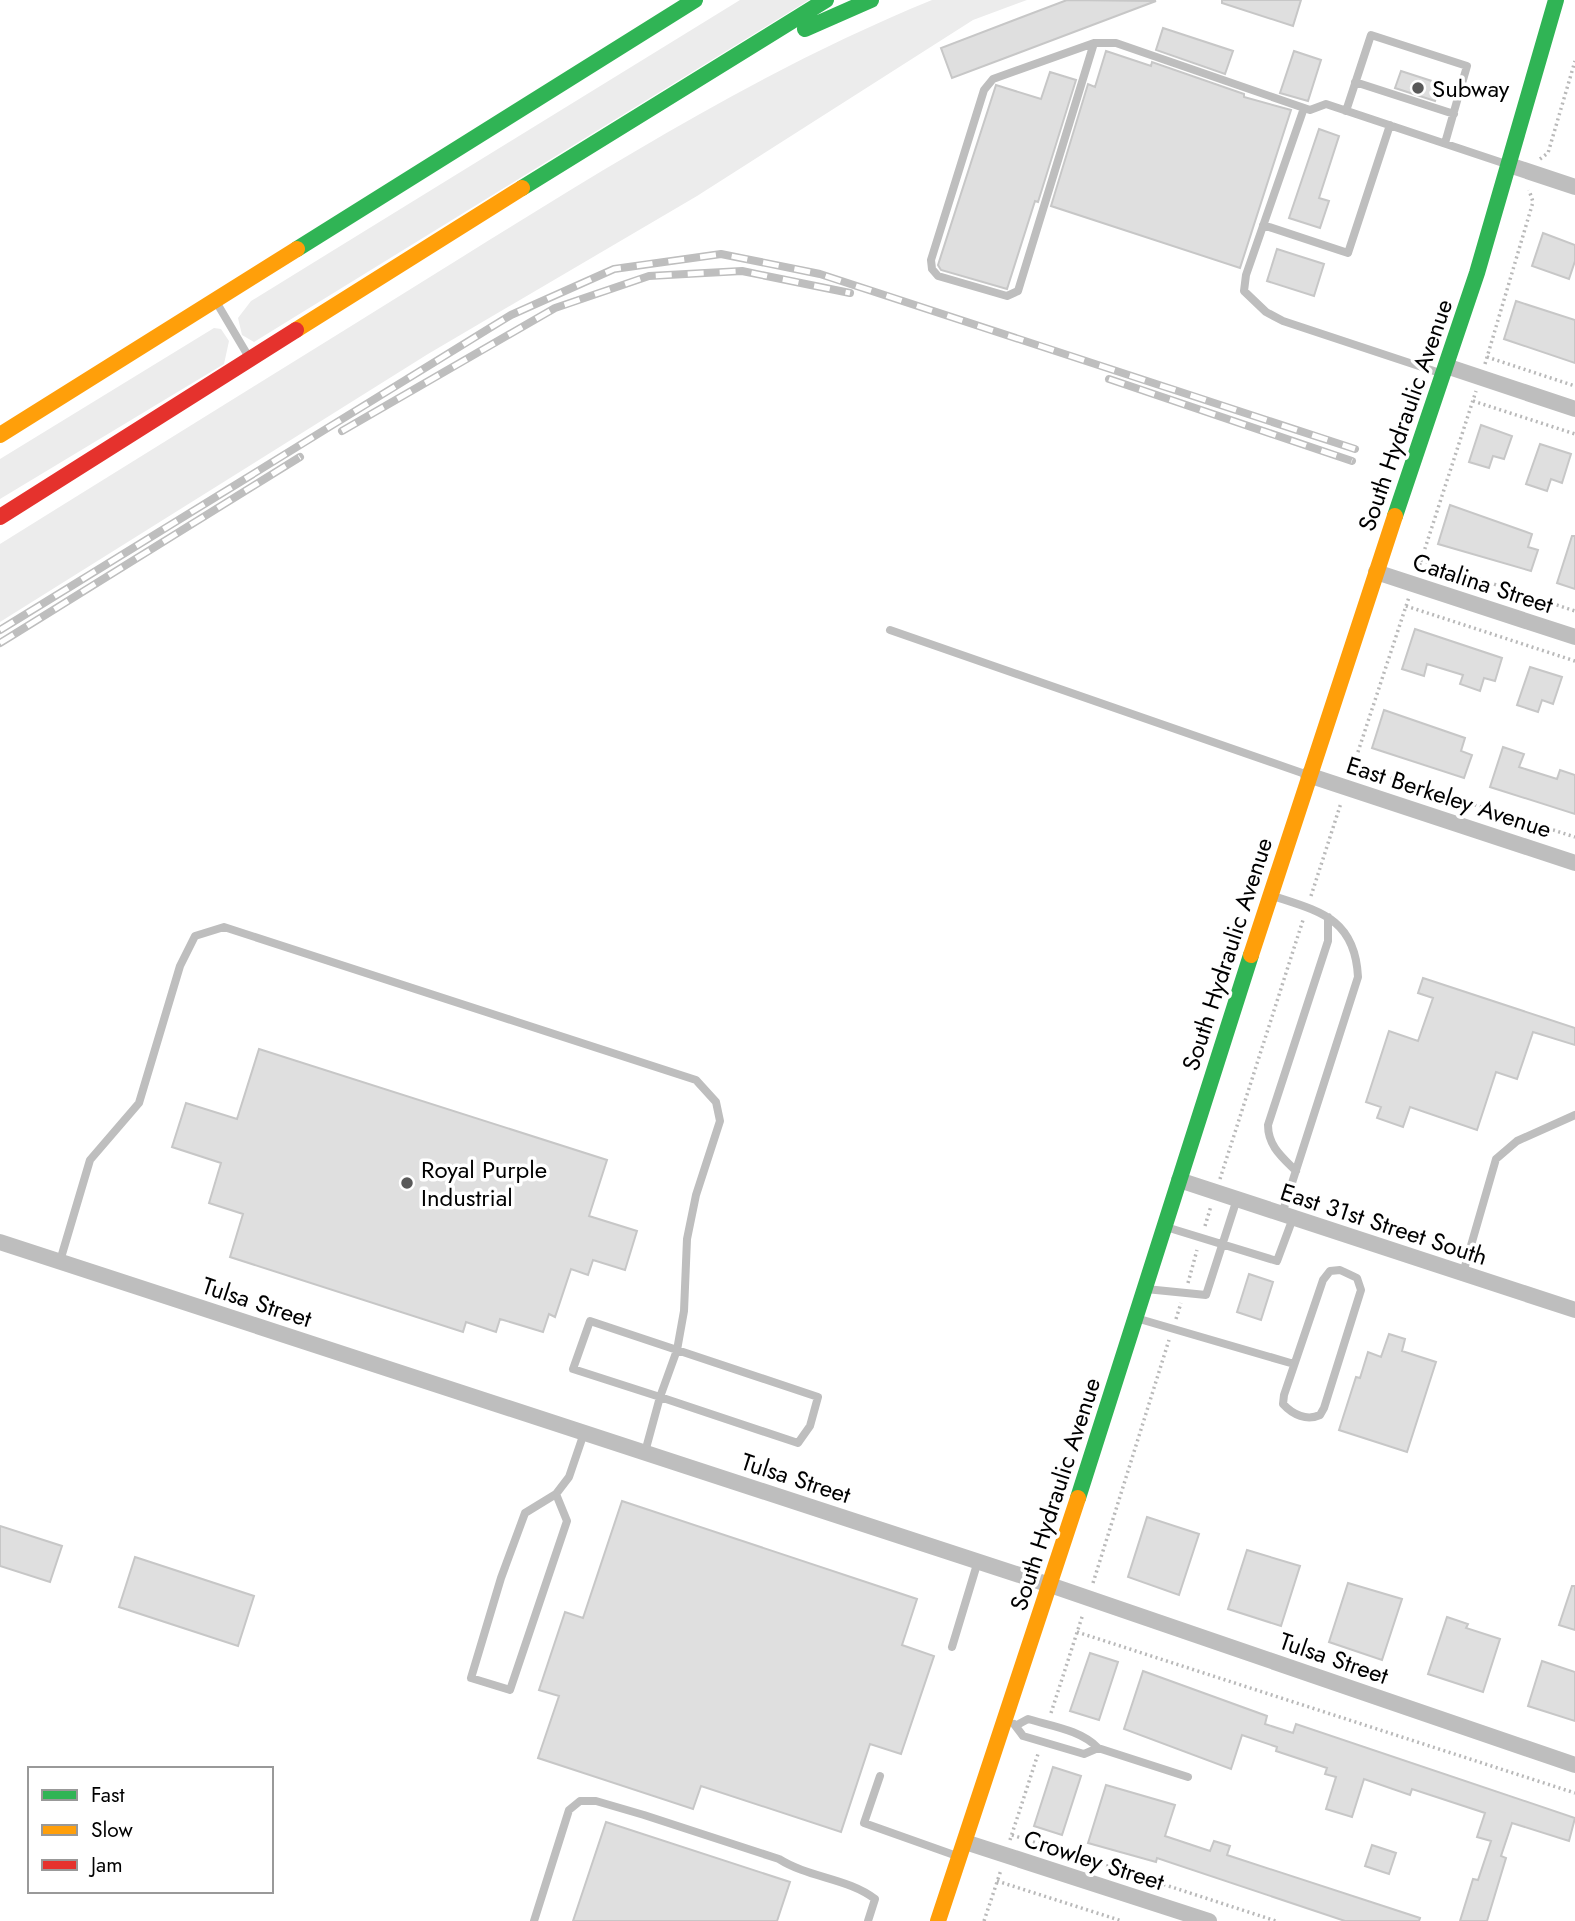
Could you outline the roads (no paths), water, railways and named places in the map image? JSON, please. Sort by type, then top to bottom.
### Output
[{"type":"main road","points":[[0,435],[695,0]]},
{"type":"main road","points":[[0,517],[703,74],[826,0]]},
{"type":"main road","points":[[703,74],[871,0]]},
{"type":"main road","name":"South Hydraulic Avenue","points":[[939,1921],[962,1849],[1011,1723],[1050,1585],[1308,775],[1444,370],[1509,165],[1556,0]]},
{"type":"street","points":[[1509,165],[1575,187]]},
{"type":"street","points":[[1444,370],[1481,377],[1575,409]]},
{"type":"street","name":"Catalina Street","points":[[1376,572],[1575,637]]},
{"type":"street","name":"East Berkeley Avenue","points":[[1308,775],[1575,863]]},
{"type":"street","name":"East 31st Street South","points":[[1179,1180],[1575,1310]]},
{"type":"street","name":"Tulsa Street","points":[[0,1242],[978,1561],[1575,1765]]},
{"type":"street","name":"Crowley Street","points":[[962,1849],[1006,1855],[1209,1921]]},
{"type":"lane","points":[[1346,111],[1371,35],[1467,66],[1446,143]]},
{"type":"lane","points":[[1094,43],[1017,291],[1007,296],[938,276],[932,269],[931,260],[984,90],[993,79],[1094,43],[1116,43],[1310,110],[1326,104],[1509,165]]},
{"type":"lane","points":[[1355,82],[1454,114]]},
{"type":"lane","points":[[1304,107],[1246,275],[1244,291],[1253,301],[1283,321],[1444,370]]},
{"type":"lane","points":[[1263,225],[1349,253],[1390,125]]},
{"type":"lane","points":[[216,302],[251,360]]},
{"type":"lane","points":[[890,631],[1308,775]]},
{"type":"lane","points":[[1165,1227],[1277,1261],[1296,1171],[1358,977],[1357,961],[1344,928],[1328,917],[1270,895]]},
{"type":"lane","points":[[1296,1171],[1277,1152],[1268,1136],[1268,1125],[1328,941],[1328,917]]},
{"type":"lane","points":[[60,1261],[90,1160],[139,1103],[180,966],[195,936],[224,927],[696,1080],[716,1102],[720,1121],[696,1195],[687,1239],[684,1311],[677,1350],[660,1397],[645,1452]]},
{"type":"lane","points":[[1463,1273],[1496,1159],[1517,1141],[1575,1115]]},
{"type":"lane","points":[[1145,1289],[1206,1295],[1237,1199]]},
{"type":"lane","points":[[1340,1270],[1357,1278],[1362,1290],[1324,1408],[1314,1418],[1296,1414],[1283,1405],[1294,1364],[1325,1274],[1340,1270]]},
{"type":"lane","points":[[1136,1318],[1294,1364]]},
{"type":"lane","points":[[590,1321],[818,1397],[810,1426],[798,1443],[660,1397],[573,1369],[590,1321]]},
{"type":"lane","points":[[556,1494],[567,1521],[510,1690],[471,1678],[500,1578],[525,1513],[556,1494],[569,1477],[584,1433]]},
{"type":"lane","points":[[952,1647],[978,1561]]},
{"type":"lane","points":[[1098,1748],[1084,1754],[1042,1742],[1023,1736],[1011,1723],[1028,1719],[1088,1737],[1098,1748],[1188,1777]]},
{"type":"lane","points":[[880,1776],[864,1823],[962,1849]]},
{"type":"lane","points":[[534,1921],[569,1810],[580,1801],[596,1801],[779,1859],[796,1870],[864,1890],[875,1899],[868,1921]]},
{"type":"railway","points":[[0,630],[511,315],[614,269],[721,254],[820,274],[1355,449]]},
{"type":"railway","points":[[342,431],[555,308],[649,276],[742,271],[850,293]]},
{"type":"railway","points":[[1109,379],[1352,461]]},
{"type":"railway","points":[[0,643],[300,457]]},
{"type":"place","name":"Subway","points":[[1418,88]]},
{"type":"place","name":"Royal Purple Industrial","points":[[407,1183]]}]
